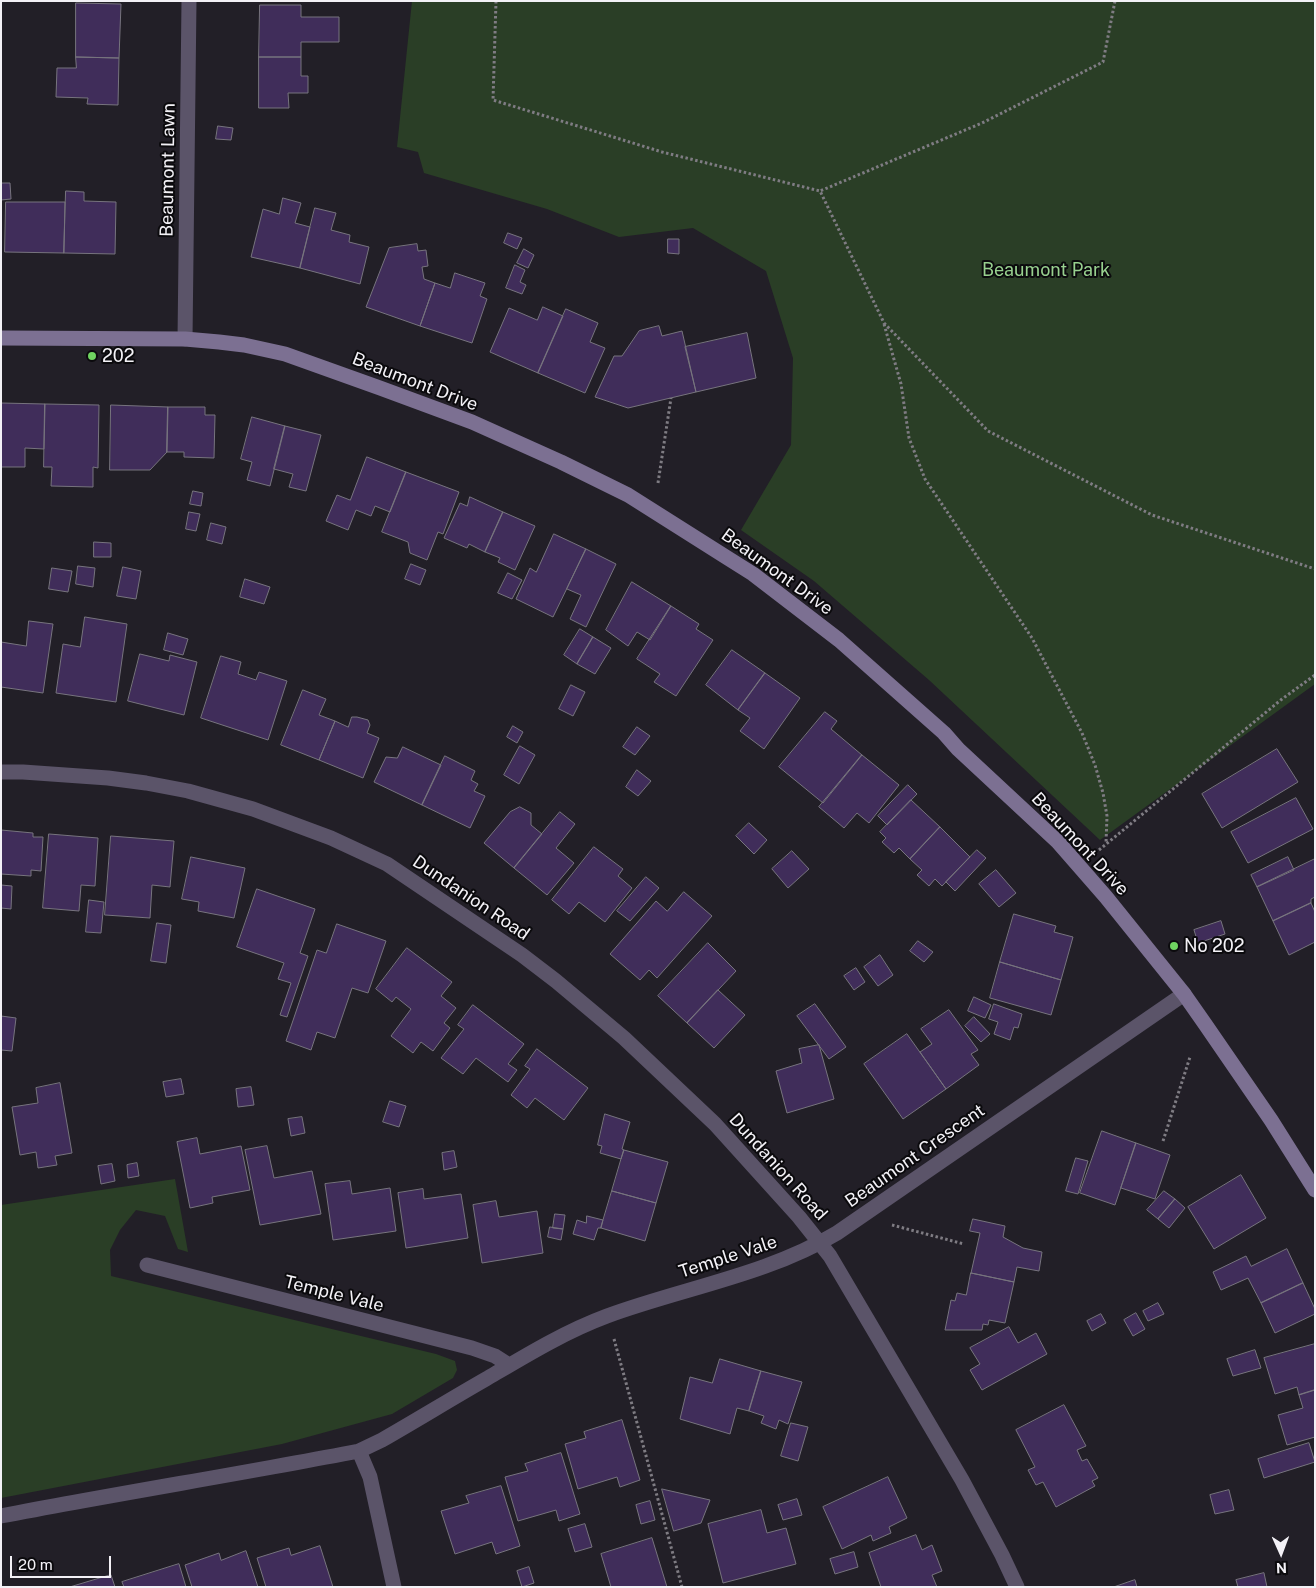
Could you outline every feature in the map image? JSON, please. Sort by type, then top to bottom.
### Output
[{"type":"street","name":"Beaumont Lawn","points":[[185,339],[189,1]]},
{"type":"street","name":"Beaumont Drive","points":[[1,338],[185,339],[220,342],[285,354],[472,422],[561,462],[628,495],[753,574],[838,640],[944,733],[958,749],[1048,833],[1106,897],[1184,994],[1263,1107],[1315,1190]]},
{"type":"street","name":"Dundanion Road","points":[[1,772],[108,778],[202,794],[253,809],[331,838],[387,864],[522,956],[556,981],[624,1038],[715,1124],[820,1243]]},
{"type":"street","name":"Beaumont Crescent","points":[[820,1243],[1184,994]]},
{"type":"street","name":"Temple Vale","points":[[1,1516],[359,1451],[382,1440],[560,1336],[607,1316],[795,1255],[820,1243]]},
{"type":"street","points":[[820,1243],[830,1256],[962,1480],[1002,1555],[1016,1587]]},
{"type":"street","name":"Temple Vale","points":[[147,1265],[472,1348],[494,1356],[509,1365]]},
{"type":"street","points":[[359,1451],[370,1477],[394,1587]]},
{"type":"path","points":[[496,1],[494,100],[662,152],[820,191],[982,123],[1102,62],[1115,1]]},
{"type":"path","points":[[820,191],[884,323],[901,384],[909,438],[925,479],[1032,638],[1082,733],[1095,765],[1103,793],[1107,816],[1106,844]]},
{"type":"path","points":[[884,323],[988,431],[1152,515],[1315,569]]},
{"type":"path","points":[[658,486],[671,398]]},
{"type":"path","points":[[1099,850],[1282,699],[1315,675]]},
{"type":"path","points":[[1163,1140],[1190,1057]]},
{"type":"path","points":[[890,1225],[964,1244]]},
{"type":"path","points":[[607,1316],[682,1587]]},
{"type":"green space","name":"Beaumont Park","points":[[412,1],[1315,1],[1315,684],[1100,840],[929,680],[814,581],[741,530],[791,445],[793,358],[766,271],[693,228],[619,237],[547,209],[424,173],[418,152],[397,147]]},
{"type":"green space","points":[[175,1179],[188,1252],[178,1249],[165,1216],[136,1210],[120,1230],[110,1250],[111,1276],[436,1354],[455,1361],[457,1370],[453,1378],[392,1414],[282,1444],[1,1498],[1,1205]]},
{"type":"building","points":[[76,3],[121,4],[119,58],[76,57]]},
{"type":"building","points":[[260,5],[301,5],[301,17],[339,17],[339,42],[301,42],[301,57],[259,57]]},
{"type":"building","points":[[76,57],[119,58],[118,105],[87,104],[88,98],[56,97],[57,68],[76,68]]},
{"type":"building","points":[[259,57],[301,57],[301,76],[308,76],[308,93],[288,93],[289,108],[259,108]]},
{"type":"building","points":[[218,126],[233,128],[231,140],[216,139]]},
{"type":"building","points":[[1,183],[10,183],[11,199],[1,200]]},
{"type":"building","points":[[66,191],[84,192],[84,201],[116,202],[115,254],[64,253]]},
{"type":"building","points":[[283,198],[301,203],[295,223],[310,227],[300,268],[251,257],[263,209],[279,214]]},
{"type":"building","points":[[6,202],[65,202],[64,253],[5,252]]},
{"type":"building","points":[[315,208],[336,213],[331,230],[350,235],[349,242],[369,247],[360,284],[300,268]]},
{"type":"building","points":[[508,233],[522,238],[517,249],[504,243]]},
{"type":"building","points":[[668,239],[679,239],[679,254],[668,253]]},
{"type":"building","points":[[417,244],[418,251],[426,250],[428,266],[422,267],[424,279],[435,283],[420,326],[366,307],[389,248]]},
{"type":"building","points":[[524,249],[534,255],[528,268],[517,263]]},
{"type":"building","points":[[515,265],[525,270],[520,282],[526,285],[522,294],[506,288]]},
{"type":"building","points":[[455,273],[485,283],[480,296],[487,299],[472,343],[420,326],[435,283],[450,288]]},
{"type":"building","points":[[543,307],[563,316],[538,373],[490,352],[509,308],[537,320]]},
{"type":"building","points":[[566,309],[598,323],[590,342],[605,348],[585,393],[538,373]]},
{"type":"building","points":[[659,326],[662,336],[682,331],[696,392],[628,408],[595,397],[614,356],[622,356],[639,331]]},
{"type":"building","points":[[747,333],[756,378],[696,392],[685,347]]},
{"type":"building","points":[[1,403],[45,404],[44,449],[25,448],[25,467],[1,467]]},
{"type":"building","points":[[45,404],[99,405],[98,468],[93,467],[93,487],[51,486],[52,467],[44,467]]},
{"type":"building","points":[[111,405],[168,407],[167,452],[150,470],[110,470]]},
{"type":"building","points":[[168,407],[205,407],[205,415],[215,415],[214,458],[184,457],[184,452],[167,452]]},
{"type":"building","points":[[252,417],[285,426],[270,486],[247,480],[252,462],[241,459]]},
{"type":"building","points":[[285,426],[321,435],[306,491],[289,487],[293,474],[274,469]]},
{"type":"building","points":[[367,457],[406,472],[390,512],[375,506],[371,516],[356,510],[348,530],[326,521],[337,495],[350,500]]},
{"type":"building","points":[[406,472],[459,492],[443,534],[438,532],[427,560],[410,553],[408,542],[382,532]]},
{"type":"building","points":[[193,491],[203,493],[201,506],[190,504]]},
{"type":"building","points":[[470,497],[503,512],[485,552],[469,544],[467,548],[444,538],[460,503],[467,506]]},
{"type":"building","points":[[189,512],[200,514],[196,531],[186,529]]},
{"type":"building","points":[[503,512],[535,526],[515,570],[498,562],[500,558],[485,552]]},
{"type":"building","points":[[211,523],[226,527],[222,544],[207,540]]},
{"type":"building","points":[[554,534],[586,549],[553,617],[516,599],[530,568],[536,572]]},
{"type":"building","points":[[94,542],[111,543],[111,557],[94,557]]},
{"type":"building","points":[[586,549],[616,564],[586,627],[570,619],[581,595],[567,589]]},
{"type":"building","points":[[411,564],[426,570],[420,585],[405,579]]},
{"type":"building","points":[[78,566],[95,568],[93,587],[76,584]]},
{"type":"building","points":[[123,567],[141,571],[136,599],[117,596]]},
{"type":"building","points":[[52,568],[72,571],[68,592],[49,589]]},
{"type":"building","points":[[508,573],[522,580],[512,599],[498,593]]},
{"type":"building","points":[[245,579],[270,587],[264,604],[240,597]]},
{"type":"building","points":[[632,582],[671,606],[650,640],[637,632],[628,646],[606,630]]},
{"type":"building","points":[[671,606],[699,624],[696,629],[713,640],[676,696],[654,682],[660,674],[637,659]]},
{"type":"building","points":[[85,617],[127,624],[116,702],[56,693],[63,644],[80,647]]},
{"type":"building","points":[[29,621],[53,624],[43,693],[1,687],[1,642],[26,646]]},
{"type":"building","points":[[580,629],[593,637],[577,664],[564,655]]},
{"type":"building","points":[[168,633],[188,639],[183,655],[164,650]]},
{"type":"building","points":[[593,637],[611,648],[595,674],[577,664]]},
{"type":"building","points":[[732,650],[765,673],[738,710],[706,685]]},
{"type":"building","points":[[140,654],[169,661],[170,655],[197,662],[184,715],[128,701]]},
{"type":"building","points":[[221,656],[241,662],[238,674],[256,680],[259,672],[287,681],[268,740],[201,718]]},
{"type":"building","points":[[765,673],[800,698],[764,749],[740,731],[750,718],[738,710]]},
{"type":"building","points":[[571,685],[585,692],[573,716],[559,709]]},
{"type":"building","points":[[303,690],[326,699],[319,715],[335,721],[319,760],[281,745]]},
{"type":"building","points":[[825,712],[837,721],[831,729],[862,755],[823,803],[779,767]]},
{"type":"building","points":[[352,717],[368,720],[370,725],[367,733],[379,738],[363,778],[319,760],[335,721],[348,727]]},
{"type":"building","points":[[513,726],[523,732],[517,743],[507,737]]},
{"type":"building","points":[[637,727],[650,736],[635,755],[623,747]]},
{"type":"building","points":[[520,746],[535,755],[519,784],[504,775]]},
{"type":"building","points":[[403,747],[441,765],[422,805],[374,782],[386,757],[397,758]]},
{"type":"building","points":[[1277,749],[1298,782],[1222,828],[1202,794]]},
{"type":"building","points":[[862,755],[899,785],[869,823],[857,813],[844,828],[819,807]]},
{"type":"building","points":[[445,756],[475,771],[471,780],[478,784],[474,791],[485,796],[470,828],[422,805]]},
{"type":"building","points":[[637,770],[651,781],[638,796],[626,787]]},
{"type":"building","points":[[908,785],[917,794],[887,825],[878,816]]},
{"type":"building","points":[[1296,798],[1313,829],[1248,863],[1231,832]]},
{"type":"building","points":[[911,800],[940,827],[910,859],[899,848],[894,853],[882,842],[886,838],[880,832]]},
{"type":"building","points":[[520,807],[531,813],[531,825],[542,834],[514,868],[484,843],[510,812]]},
{"type":"building","points":[[560,812],[575,824],[556,848],[574,863],[547,895],[514,868]]},
{"type":"building","points":[[749,823],[767,840],[754,854],[736,836]]},
{"type":"building","points":[[940,827],[970,857],[942,886],[935,879],[929,886],[917,875],[922,870],[910,859]]},
{"type":"building","points":[[1,830],[33,833],[33,837],[43,837],[41,871],[31,870],[31,876],[1,874]]},
{"type":"building","points":[[49,834],[98,838],[95,886],[81,885],[79,911],[43,908]]},
{"type":"building","points":[[111,836],[174,841],[170,887],[152,885],[150,918],[105,915]]},
{"type":"building","points":[[594,847],[623,869],[618,876],[632,888],[605,922],[579,902],[569,914],[552,900]]},
{"type":"building","points":[[977,850],[986,858],[955,891],[946,882]]},
{"type":"building","points":[[792,851],[809,869],[788,888],[772,869]]},
{"type":"building","points":[[191,857],[245,868],[234,918],[198,911],[199,902],[182,899]]},
{"type":"building","points":[[1288,857],[1294,870],[1257,887],[1251,875]]},
{"type":"building","points":[[1315,859],[1315,897],[1311,899],[1311,903],[1273,921],[1257,887]]},
{"type":"building","points":[[996,870],[1016,893],[999,907],[979,884]]},
{"type":"building","points":[[646,877],[659,888],[630,921],[617,911]]},
{"type":"building","points":[[1,885],[12,886],[11,909],[1,908]]},
{"type":"building","points":[[257,889],[315,909],[300,953],[308,956],[287,1017],[280,1015],[291,983],[278,979],[284,963],[237,947]]},
{"type":"building","points":[[684,892],[712,916],[657,978],[649,970],[640,980],[610,954],[656,901],[667,911]]},
{"type":"building","points":[[89,900],[104,902],[101,933],[86,932]]},
{"type":"building","points":[[1311,903],[1315,912],[1315,942],[1289,955],[1273,921]]},
{"type":"building","points":[[1014,914],[1056,926],[1054,932],[1073,937],[1061,980],[1000,962]]},
{"type":"building","points":[[1221,921],[1225,934],[1198,943],[1194,930]]},
{"type":"building","points":[[157,923],[171,925],[166,963],[151,961]]},
{"type":"building","points":[[337,924],[386,941],[368,993],[352,988],[335,1038],[317,1032],[311,1050],[286,1041],[317,950],[326,953]]},
{"type":"building","points":[[918,941],[933,952],[924,962],[910,951]]},
{"type":"building","points":[[708,943],[736,971],[687,1023],[658,996]]},
{"type":"building","points":[[407,948],[452,982],[441,996],[456,1008],[444,1023],[450,1028],[433,1051],[421,1042],[413,1053],[391,1036],[411,1009],[396,997],[392,1002],[376,989]]},
{"type":"building","points":[[880,955],[893,975],[878,986],[864,967]]},
{"type":"building","points":[[1000,962],[1061,980],[1051,1015],[990,998]]},
{"type":"building","points":[[856,968],[865,982],[854,990],[844,976]]},
{"type":"building","points":[[718,990],[745,1015],[714,1048],[687,1023]]},
{"type":"building","points":[[974,997],[991,1005],[985,1018],[968,1011]]},
{"type":"building","points":[[815,1004],[846,1047],[829,1059],[797,1016]]},
{"type":"building","points":[[994,1004],[1022,1014],[1018,1028],[1014,1027],[1010,1040],[994,1034],[998,1022],[989,1019]]},
{"type":"building","points":[[473,1005],[524,1044],[508,1064],[517,1070],[508,1082],[476,1058],[463,1074],[441,1058],[464,1029],[458,1025]]},
{"type":"building","points":[[949,1010],[978,1050],[971,1054],[979,1065],[946,1089],[920,1052],[932,1044],[921,1029]]},
{"type":"building","points":[[1,1016],[16,1018],[12,1051],[1,1050]]},
{"type":"building","points":[[974,1017],[990,1034],[981,1042],[965,1026]]},
{"type":"building","points":[[907,1034],[946,1089],[903,1119],[864,1064]]},
{"type":"building","points":[[819,1045],[834,1099],[787,1113],[776,1071],[802,1063],[799,1049]]},
{"type":"building","points":[[537,1049],[588,1088],[564,1120],[535,1098],[527,1108],[511,1095],[530,1069],[525,1066]]},
{"type":"building","points":[[181,1079],[184,1094],[166,1097],[163,1082]]},
{"type":"building","points":[[60,1083],[72,1153],[55,1156],[57,1165],[38,1168],[36,1152],[20,1155],[12,1107],[38,1103],[36,1088]]},
{"type":"building","points":[[251,1087],[254,1105],[238,1107],[236,1089]]},
{"type":"building","points":[[390,1101],[406,1106],[399,1127],[383,1122]]},
{"type":"building","points":[[605,1114],[630,1122],[621,1159],[600,1153],[602,1146],[598,1145]]},
{"type":"building","points":[[302,1117],[305,1133],[291,1136],[288,1119]]},
{"type":"building","points":[[1102,1131],[1136,1143],[1115,1205],[1080,1193]]},
{"type":"building","points":[[197,1138],[200,1154],[241,1146],[250,1190],[212,1197],[213,1203],[190,1208],[177,1142]]},
{"type":"building","points":[[1136,1143],[1170,1155],[1155,1199],[1121,1188]]},
{"type":"building","points":[[267,1146],[274,1178],[312,1171],[321,1214],[260,1225],[245,1150]]},
{"type":"building","points":[[624,1150],[668,1162],[656,1203],[612,1191]]},
{"type":"building","points":[[454,1151],[457,1167],[444,1170],[442,1153]]},
{"type":"building","points":[[1076,1158],[1088,1161],[1078,1194],[1066,1191]]},
{"type":"building","points":[[137,1163],[139,1176],[128,1178],[127,1165]]},
{"type":"building","points":[[112,1164],[115,1181],[101,1184],[98,1166]]},
{"type":"building","points":[[1241,1175],[1266,1218],[1214,1249],[1188,1207]]},
{"type":"building","points":[[350,1181],[352,1194],[390,1188],[396,1231],[333,1240],[325,1184]]},
{"type":"building","points":[[423,1189],[424,1199],[461,1194],[468,1238],[406,1248],[398,1193]]},
{"type":"building","points":[[612,1191],[656,1203],[645,1241],[601,1228]]},
{"type":"building","points":[[1164,1191],[1175,1199],[1158,1219],[1147,1210]]},
{"type":"building","points":[[1175,1199],[1185,1208],[1169,1228],[1158,1219]]},
{"type":"building","points":[[496,1201],[499,1217],[537,1211],[543,1253],[482,1263],[473,1205]]},
{"type":"building","points":[[555,1214],[565,1215],[563,1229],[553,1228]]},
{"type":"building","points":[[587,1216],[603,1220],[594,1240],[573,1234],[577,1220],[586,1223]]},
{"type":"building","points":[[973,1219],[1005,1226],[1003,1237],[1023,1248],[1042,1252],[1039,1271],[1017,1267],[1014,1282],[971,1273],[980,1233],[970,1231]]},
{"type":"building","points":[[550,1227],[563,1229],[561,1240],[548,1237]]},
{"type":"building","points":[[1287,1249],[1303,1283],[1261,1303],[1248,1278],[1221,1290],[1213,1272],[1246,1256],[1251,1266]]},
{"type":"building","points":[[971,1273],[1014,1282],[1005,1323],[989,1320],[988,1325],[983,1324],[982,1330],[945,1330],[951,1300],[955,1301],[957,1293],[966,1295]]},
{"type":"building","points":[[1303,1283],[1315,1309],[1315,1314],[1275,1333],[1261,1303]]},
{"type":"building","points":[[1158,1303],[1164,1314],[1148,1321],[1143,1311]]},
{"type":"building","points":[[1136,1313],[1145,1329],[1133,1336],[1124,1320]]},
{"type":"building","points":[[1101,1314],[1106,1323],[1092,1331],[1087,1321]]},
{"type":"building","points":[[1009,1327],[1018,1343],[1036,1333],[1047,1354],[982,1390],[970,1370],[980,1364],[970,1348]]},
{"type":"building","points":[[1315,1344],[1315,1390],[1299,1395],[1297,1387],[1275,1394],[1264,1358]]},
{"type":"building","points":[[1255,1350],[1261,1368],[1233,1376],[1227,1359]]},
{"type":"building","points":[[720,1359],[761,1371],[749,1411],[737,1408],[730,1434],[680,1419],[690,1377],[712,1383]]},
{"type":"building","points":[[761,1371],[802,1382],[788,1424],[779,1420],[776,1429],[761,1423],[764,1416],[749,1411]]},
{"type":"building","points":[[1315,1390],[1315,1437],[1287,1445],[1278,1415],[1303,1408],[1299,1395]]},
{"type":"building","points":[[1064,1405],[1086,1446],[1077,1450],[1082,1461],[1087,1459],[1098,1478],[1092,1481],[1095,1486],[1056,1507],[1043,1482],[1036,1485],[1028,1470],[1035,1467],[1016,1430]]},
{"type":"building","points":[[622,1420],[640,1480],[620,1487],[617,1477],[578,1489],[565,1444],[586,1438],[584,1432]]},
{"type":"building","points":[[791,1423],[808,1427],[798,1461],[781,1456]]},
{"type":"building","points":[[1309,1443],[1315,1462],[1264,1478],[1258,1459]]},
{"type":"building","points":[[561,1453],[580,1514],[559,1521],[556,1510],[518,1521],[505,1477],[528,1471],[525,1464]]},
{"type":"building","points":[[888,1477],[907,1518],[889,1527],[891,1533],[873,1541],[871,1535],[842,1549],[823,1507]]},
{"type":"building","points":[[501,1486],[520,1546],[496,1554],[492,1542],[455,1554],[441,1511],[469,1503],[466,1496]]},
{"type":"building","points":[[662,1489],[710,1500],[701,1523],[674,1531]]},
{"type":"building","points":[[1229,1490],[1234,1510],[1215,1514],[1210,1495]]},
{"type":"building","points":[[797,1499],[802,1515],[783,1520],[778,1505]]},
{"type":"building","points":[[650,1501],[655,1520],[641,1524],[636,1505]]},
{"type":"building","points":[[761,1510],[767,1533],[786,1528],[796,1564],[723,1583],[708,1524]]},
{"type":"building","points":[[585,1524],[592,1547],[575,1552],[568,1529]]},
{"type":"building","points":[[916,1535],[922,1550],[932,1545],[942,1571],[932,1575],[937,1587],[881,1587],[869,1553]]},
{"type":"building","points":[[652,1538],[667,1587],[611,1587],[601,1554]]},
{"type":"building","points":[[320,1546],[333,1587],[266,1587],[257,1558],[289,1548],[291,1555]]},
{"type":"building","points":[[246,1551],[258,1587],[192,1587],[185,1565],[219,1553],[221,1560]]},
{"type":"building","points":[[854,1552],[858,1567],[835,1574],[830,1559]]},
{"type":"building","points":[[179,1564],[186,1587],[124,1587],[122,1582]]},
{"type":"building","points":[[529,1567],[534,1583],[522,1587],[517,1571]]},
{"type":"building","points":[[1264,1573],[1267,1587],[1238,1587],[1236,1580]]},
{"type":"building","points":[[111,1575],[115,1587],[70,1587]]},
{"type":"building","points":[[1135,1580],[1137,1587],[1114,1587]]},
{"type":"place","name":"202","points":[[92,356]]},
{"type":"place","name":"No 202","points":[[1174,946]]}]
